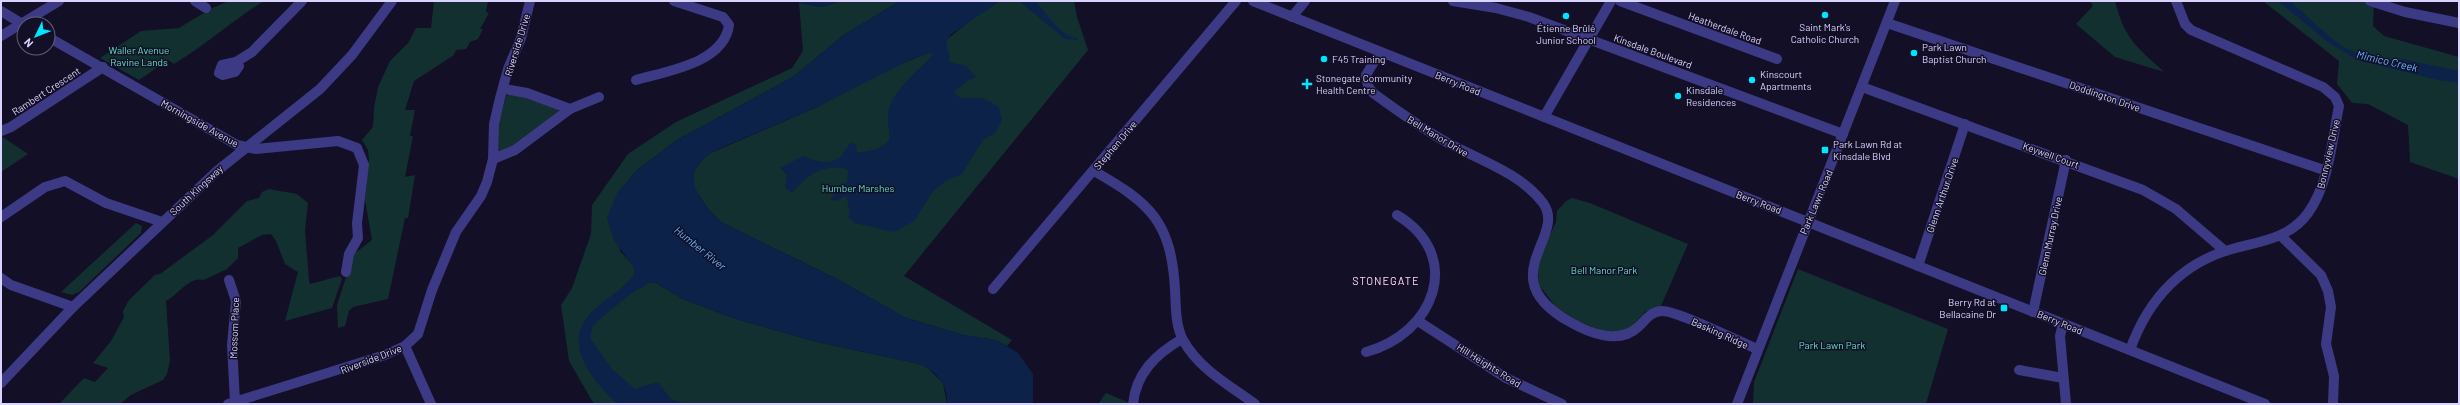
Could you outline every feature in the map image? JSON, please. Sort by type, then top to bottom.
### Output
[{"type":"street","points":[[36,16],[59,1]]},
{"type":"street","points":[[195,1],[206,8]]},
{"type":"street","points":[[236,62],[252,52],[302,1]]},
{"type":"street","name":"South Kingsway","points":[[1,383],[73,307],[226,163],[320,89],[352,55],[392,1]]},
{"type":"street","name":"Riverside Drive","points":[[232,403],[338,371],[405,346],[418,334],[443,261],[456,232],[484,189],[493,159],[494,124],[530,1]]},
{"type":"street","points":[[636,80],[701,59],[717,49],[728,37],[729,25],[723,17],[674,1]]},
{"type":"street","name":"Stephen Drive","points":[[993,289],[1236,1]]},
{"type":"street","name":"Berry Road","points":[[1253,1],[2265,404]]},
{"type":"street","points":[[1292,17],[1305,1]]},
{"type":"street","name":"Kinsdale Boulevard","points":[[1453,1],[1509,11],[1589,39],[1843,134]]},
{"type":"street","points":[[1544,117],[1611,1]]},
{"type":"street","name":"Heatherdale Road","points":[[1620,1],[1777,59]]},
{"type":"street","name":"Park Lawn Road","points":[[1737,404],[1803,233],[1810,222],[1895,1]]},
{"type":"street","name":"Bonnyview Drive","points":[[2130,350],[2145,314],[2170,281],[2193,266],[2225,251],[2281,236],[2299,223],[2309,212],[2320,189],[2339,106],[2335,96],[2323,87],[2195,32],[2185,24],[2176,1]]},
{"type":"street","points":[[2370,1],[2405,12],[2459,23]]},
{"type":"street","points":[[1,11],[16,20]]},
{"type":"street","name":"Doddington Drive","points":[[1887,23],[2324,170]]},
{"type":"street","points":[[1,36],[16,28]]},
{"type":"street","name":"Morningside Avenue","points":[[56,41],[237,145],[256,149],[334,141],[351,144],[357,148],[364,165],[356,223],[358,238],[349,254],[346,272]]},
{"type":"street","name":"Bell Manor Drive","points":[[1380,52],[1366,75],[1368,86],[1373,93],[1419,126],[1504,174],[1543,204]]},
{"type":"street","name":"Rambert Crescent","points":[[1,131],[11,127],[103,67]]},
{"type":"street","name":"Keywell Court","points":[[1862,87],[2125,182],[2158,198],[2191,220],[2225,251]]},
{"type":"street","name":"Riverside Drive","points":[[504,89],[527,93],[570,109]]},
{"type":"street","points":[[493,159],[515,150],[570,109],[599,97]]},
{"type":"street","name":"Glenn Arthur Drive","points":[[1918,266],[1965,124]]},
{"type":"street","name":"Glenn Murray Drive","points":[[2033,312],[2066,160]]},
{"type":"street","points":[[1094,171],[1140,198],[1159,222],[1173,263],[1177,318],[1182,339],[1202,364],[1256,404]]},
{"type":"street","points":[[1,217],[44,187],[65,181],[72,183],[106,203],[162,222]]},
{"type":"street","name":"Basking Ridge","points":[[1543,204],[1549,212],[1550,222],[1536,254],[1530,276],[1536,290],[1557,314],[1579,326],[1612,336],[1630,333],[1657,311],[1667,311],[1757,349]]},
{"type":"street","points":[[1366,352],[1406,333],[1418,321],[1434,288],[1434,260],[1426,240],[1418,229],[1398,215]]},
{"type":"street","points":[[2281,236],[2321,275],[2328,291],[2331,307],[2326,344],[2334,376],[2333,404]]},
{"type":"street","points":[[1,278],[11,285],[73,307]]},
{"type":"street","name":"Mossom Place","points":[[229,280],[236,301],[232,345],[232,403]]},
{"type":"street","name":"Hill Heights Road","points":[[1418,321],[1514,382],[1541,396],[1562,404]]},
{"type":"street","points":[[2063,324],[2060,336],[2066,404]]},
{"type":"street","points":[[1133,404],[1135,389],[1142,374],[1167,347],[1182,339]]},
{"type":"street","points":[[405,346],[431,404]]},
{"type":"street","points":[[2019,370],[2063,378]]},
{"type":"green space","name":"Waller Avenue Ravine Lands","points":[[229,1],[264,1],[241,16],[186,57],[174,64],[168,60],[139,80],[100,58],[141,31],[179,28],[212,8]]},
{"type":"green space","points":[[434,1],[488,1],[486,12],[489,13],[480,29],[483,29],[478,39],[470,42],[466,49],[456,50],[454,55],[414,81],[405,110],[415,110],[410,136],[413,136],[405,177],[415,175],[408,218],[405,218],[388,299],[353,307],[349,311],[345,326],[338,328],[337,305],[352,259],[355,253],[372,240],[365,200],[369,160],[368,150],[362,140],[373,127],[374,108],[378,87],[390,61],[408,43],[416,28],[431,28]]},
{"type":"green space","points":[[841,1],[900,1],[845,34],[793,77],[677,140],[636,171],[617,194],[620,251],[649,283],[656,283],[683,299],[736,319],[817,342],[920,364],[928,368],[943,383],[947,404],[594,404],[569,361],[561,305],[572,288],[591,234],[592,205],[628,154],[676,122],[792,68],[803,51],[799,3],[822,7]]},
{"type":"green space","name":"Humber Marshes","points":[[1000,1],[1074,1],[1077,17],[1088,50],[904,276],[1012,340],[1007,346],[995,340],[963,335],[904,317],[837,279],[721,222],[708,209],[693,186],[693,172],[706,155],[815,108],[890,69],[927,53],[976,16]]},
{"type":"green space","points":[[2090,1],[2115,1],[2123,25],[2128,34],[2139,48],[2164,72],[2115,57],[2076,24],[2093,6]]},
{"type":"green space","points":[[2263,1],[2374,1],[2373,26],[2384,36],[2459,57],[2459,179],[2410,162],[2408,125],[2368,104],[2352,103],[2337,84],[2339,61]]},
{"type":"green space","points":[[513,93],[558,109],[559,113],[508,152],[498,152],[496,134],[506,96]]},
{"type":"green space","points":[[1,136],[28,154],[1,172]]},
{"type":"green space","points":[[269,189],[297,194],[308,203],[305,230],[310,284],[340,276],[342,279],[332,308],[285,321],[298,272],[285,264],[276,241],[271,234],[262,235],[238,248],[238,258],[227,269],[204,280],[189,283],[166,301],[170,360],[167,374],[163,380],[131,395],[120,404],[59,404],[84,378],[95,382],[108,368],[93,363],[111,341],[124,317],[123,311],[129,300],[155,275],[160,274],[213,235],[247,201],[259,198],[262,192]]},
{"type":"green space","name":"Bell Manor Park","points":[[1572,198],[1590,203],[1688,244],[1661,306],[1645,312],[1625,333],[1600,330],[1576,320],[1556,307],[1539,285],[1537,263],[1556,222],[1557,211],[1566,201]]},
{"type":"green space","points":[[136,223],[142,226],[141,233],[79,292],[72,295],[61,292]]},
{"type":"green space","name":"Park Lawn Park","points":[[1798,269],[1948,329],[1926,404],[1753,404],[1754,382]]},
{"type":"green space","points":[[1106,393],[1132,404],[1098,404]]},
{"type":"water","points":[[799,1],[841,1],[822,7],[799,3]]},
{"type":"water","name":"Humber River","points":[[900,1],[1000,1],[950,35],[946,45],[950,56],[949,62],[966,66],[976,77],[969,80],[954,92],[960,98],[983,98],[999,107],[1002,121],[995,133],[983,140],[962,174],[948,180],[934,190],[914,221],[894,232],[855,223],[848,217],[850,211],[846,196],[835,201],[830,199],[847,182],[848,170],[840,168],[824,169],[810,176],[792,193],[785,188],[787,175],[780,168],[803,156],[822,162],[832,161],[841,156],[851,143],[856,144],[857,152],[866,152],[882,146],[889,140],[888,115],[894,98],[906,82],[933,55],[931,53],[914,58],[815,108],[716,150],[704,158],[697,167],[694,176],[694,185],[704,204],[721,222],[837,279],[904,317],[963,335],[995,340],[1018,353],[1033,374],[1033,404],[947,404],[946,390],[940,380],[932,371],[920,364],[817,342],[736,319],[683,299],[656,283],[649,283],[632,293],[602,317],[593,326],[590,338],[612,369],[635,389],[658,382],[671,399],[685,404],[617,404],[588,370],[582,357],[579,345],[580,332],[586,319],[597,307],[621,288],[634,275],[634,268],[614,240],[607,218],[617,194],[636,171],[677,140],[793,77],[845,34]]},
{"type":"water","points":[[1019,1],[1035,1],[1054,24],[1066,34],[1078,38],[1078,40],[1065,39]]},
{"type":"water","name":"Mimico Creek","points":[[2278,1],[2290,1],[2343,47],[2383,60],[2402,59],[2459,71],[2459,83],[2438,80],[2360,61],[2329,43]]},
{"type":"place","name":"Saint Mark's Catholic Church","points":[[1825,15]]},
{"type":"place","name":"Étienne Brûlé Junior School","points":[[1566,16]]},
{"type":"place","name":"Park Lawn Baptist Church","points":[[1914,53]]},
{"type":"place","name":"F45 Training","points":[[1324,59]]},
{"type":"place","name":"Kinscourt Apartments","points":[[1752,80]]},
{"type":"place","name":"Stonegate Community Health Centre","points":[[1307,84]]},
{"type":"place","name":"Kinsdale Residences","points":[[1678,96]]},
{"type":"place","name":"Park Lawn Rd at Kinsdale Blvd","points":[[1825,150]]},
{"type":"place","name":"Berry Rd at Bellacaine Dr","points":[[2004,308]]},
{"type":"district","name":"STONEGATE","points":[[1386,281]]}]
